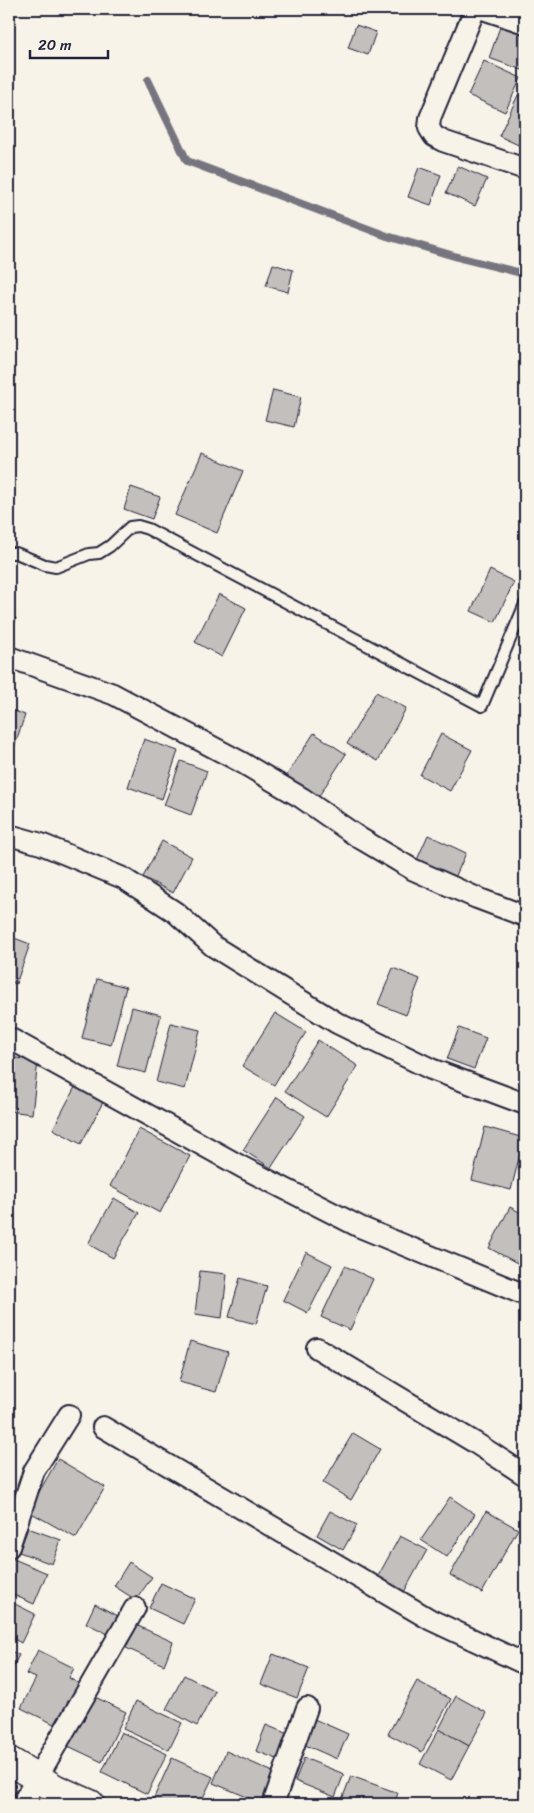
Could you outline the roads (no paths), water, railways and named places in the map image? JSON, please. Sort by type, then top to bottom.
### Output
[{"type":"street","points":[[475,9],[430,118],[429,128],[434,136],[443,141],[525,169]]},
{"type":"street","points":[[483,9],[525,23]]},
{"type":"street","points":[[9,657],[112,694],[249,766],[302,798],[358,837],[412,869],[477,898],[525,916]]},
{"type":"street","points":[[9,835],[41,844],[123,878],[175,912],[212,946],[337,1022],[431,1069],[525,1104]]},
{"type":"street","points":[[9,1038],[242,1167],[360,1227],[525,1294]]},
{"type":"street","points":[[316,1348],[474,1442],[525,1475]]},
{"type":"street","points":[[9,1547],[34,1471],[69,1415]]},
{"type":"street","points":[[103,1427],[431,1620],[525,1664]]},
{"type":"street","points":[[22,1804],[135,1608]]},
{"type":"street","points":[[272,1804],[307,1708]]},
{"type":"street","points":[[9,1761],[56,1789],[90,1804]]},
{"type":"lane","points":[[9,552],[56,568],[89,554],[99,553],[110,546],[130,526],[148,529],[482,706],[525,604]]},
{"type":"waterway","points":[[148,80],[187,161],[387,236],[461,258],[525,274]]}]
